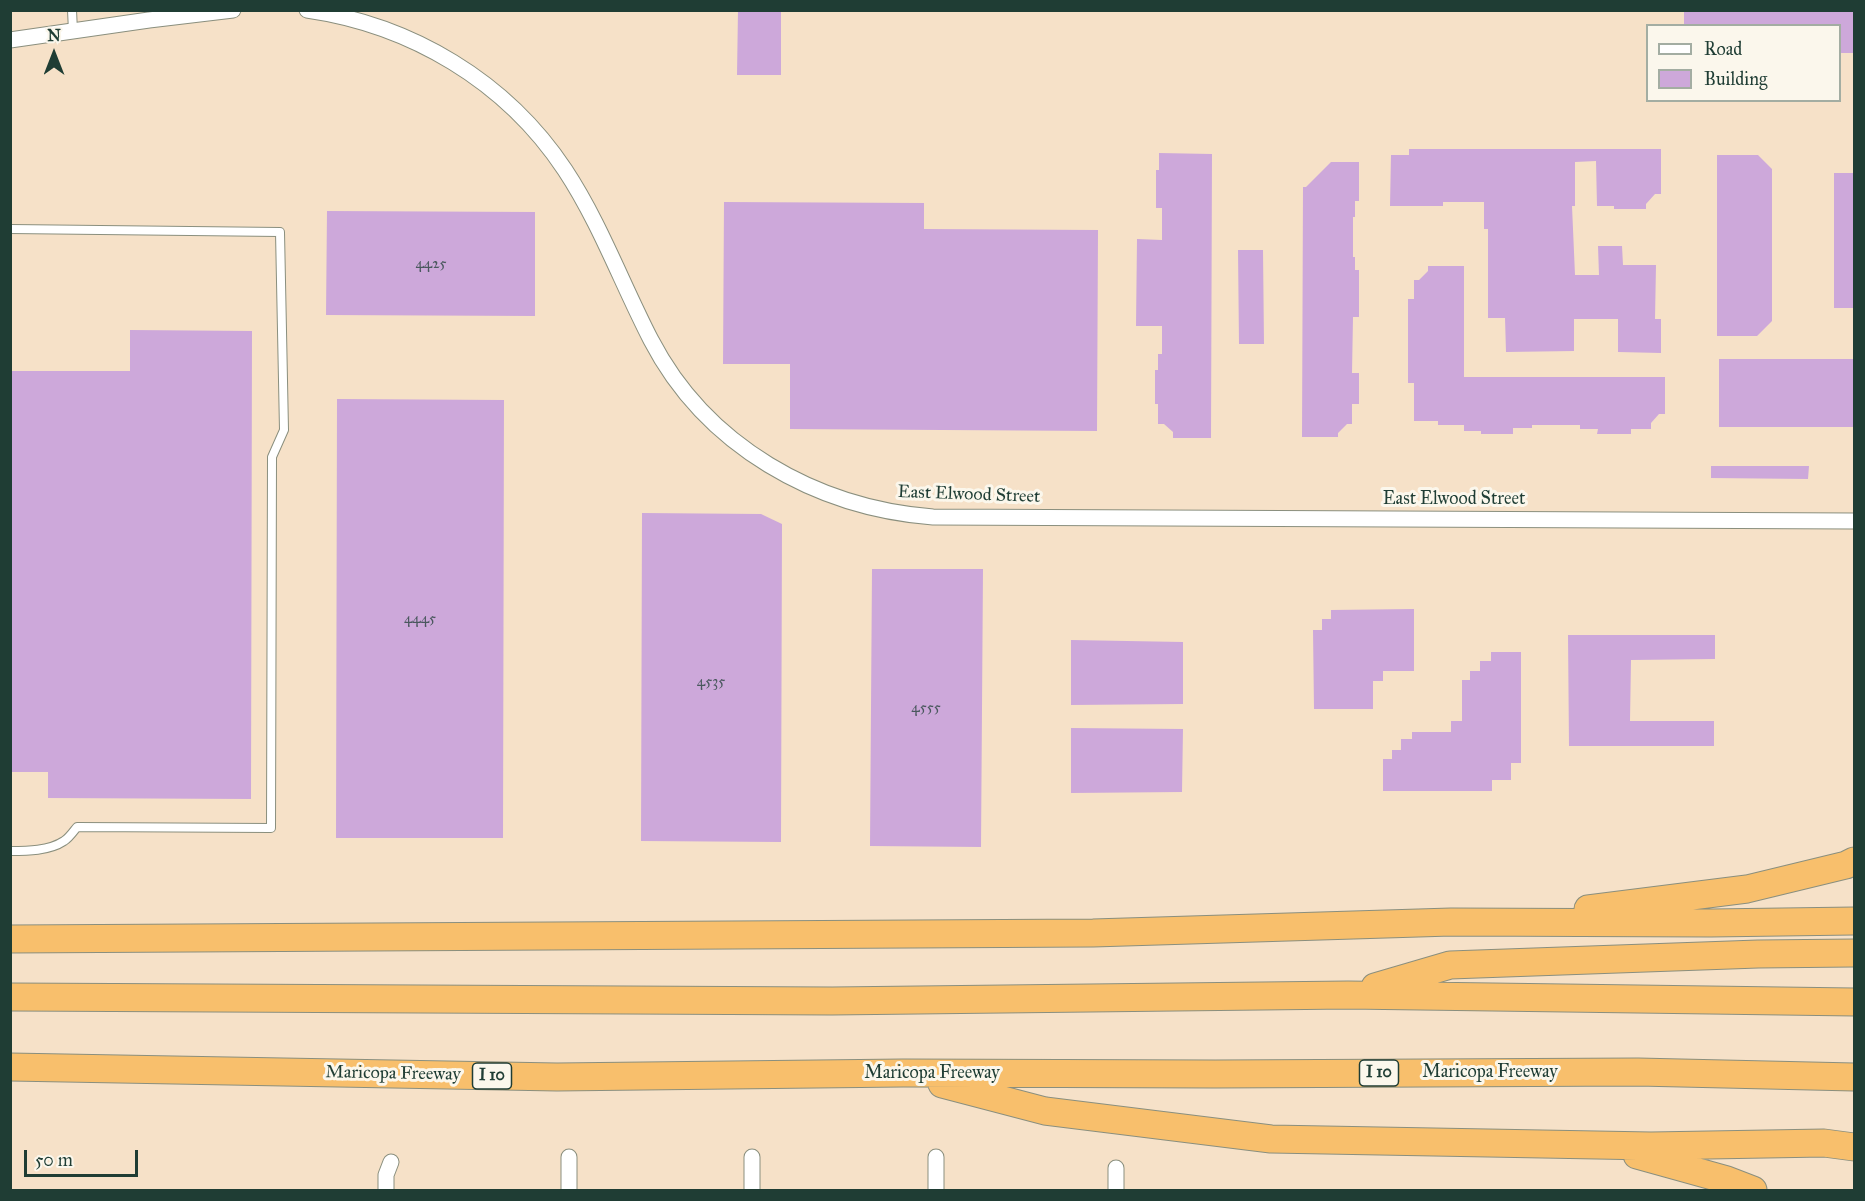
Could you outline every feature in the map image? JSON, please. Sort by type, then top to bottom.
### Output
[{"type":"highway","points":[[1451,922],[1747,889],[1846,865],[1854,861]]},
{"type":"highway","points":[[10,939],[1081,933],[1451,922],[1854,921]]},
{"type":"highway","points":[[10,930],[87,939]]},
{"type":"highway","points":[[1348,994],[1449,965],[1758,954],[1854,953]]},
{"type":"highway","points":[[10,997],[832,1001],[1348,994],[1854,1002]]},
{"type":"highway","name":"Maricopa Freeway","points":[[10,1067],[557,1077],[903,1073],[1638,1072],[1854,1077]]},
{"type":"highway","points":[[903,1073],[1045,1110],[1271,1139],[1597,1144],[1824,1143],[1854,1147]]},
{"type":"highway","points":[[1597,1144],[1727,1180],[1753,1191]]},
{"type":"street","points":[[10,40],[232,10]]},
{"type":"street","name":"East Elwood Street","points":[[314,11],[360,21],[397,33],[437,52],[474,75],[517,113],[565,170],[595,225],[651,341],[680,386],[733,442],[767,465],[828,495],[894,513],[933,517],[1854,521]]},
{"type":"street","points":[[568,1157],[569,1191]]},
{"type":"street","points":[[752,1157],[752,1191]]},
{"type":"street","points":[[936,1157],[936,1191]]},
{"type":"street","points":[[386,1191],[386,1175],[391,1162]]},
{"type":"street","points":[[1116,1168],[1116,1191]]},
{"type":"lane","points":[[72,10],[73,31]]},
{"type":"lane","points":[[10,229],[280,232],[284,430],[272,457],[271,828],[77,827],[69,837],[56,845],[10,851]]},
{"type":"building","points":[[738,10],[781,10],[781,75],[737,75]]},
{"type":"building","points":[[1684,10],[1854,10],[1854,53],[1841,53],[1841,24],[1684,24]]},
{"type":"building","points":[[1409,149],[1661,149],[1661,194],[1655,194],[1646,204],[1646,209],[1614,209],[1614,206],[1597,206],[1596,161],[1575,162],[1575,206],[1572,206],[1575,275],[1599,275],[1598,246],[1622,246],[1623,265],[1656,265],[1655,319],[1661,319],[1661,353],[1618,352],[1618,319],[1574,319],[1574,351],[1506,352],[1505,318],[1488,318],[1488,229],[1484,229],[1484,202],[1443,202],[1443,206],[1390,206],[1391,155],[1409,155]]},
{"type":"building","points":[[1159,153],[1212,154],[1211,438],[1173,438],[1173,432],[1164,424],[1158,424],[1158,404],[1155,404],[1155,370],[1158,370],[1158,354],[1162,354],[1162,326],[1136,326],[1137,239],[1162,240],[1162,208],[1156,208],[1156,170],[1159,170]]},
{"type":"building","points":[[1717,155],[1758,155],[1772,169],[1772,321],[1757,336],[1717,336]]},
{"type":"building","points":[[1331,162],[1359,162],[1359,201],[1355,201],[1355,217],[1353,217],[1353,257],[1355,257],[1355,270],[1359,270],[1359,317],[1353,317],[1352,373],[1359,373],[1359,404],[1352,404],[1352,424],[1347,424],[1338,433],[1338,437],[1302,437],[1303,187],[1306,187]]},
{"type":"building","points":[[1834,173],[1854,173],[1854,308],[1834,308]]},
{"type":"building","points":[[724,202],[924,203],[924,229],[1098,230],[1097,431],[790,429],[790,364],[723,364]]},
{"type":"building","points":[[327,211],[535,212],[535,316],[326,315]]},
{"type":"building","points":[[1238,250],[1263,250],[1264,344],[1239,344]]},
{"type":"building","points":[[1428,266],[1464,266],[1464,377],[1665,377],[1665,414],[1659,414],[1651,423],[1651,429],[1631,429],[1631,434],[1597,434],[1598,429],[1580,429],[1580,425],[1532,425],[1532,428],[1513,428],[1513,434],[1481,434],[1481,431],[1464,431],[1464,425],[1438,425],[1438,421],[1414,421],[1414,383],[1408,383],[1408,299],[1414,299],[1414,280],[1419,280],[1428,271]]},
{"type":"building","points":[[130,330],[252,331],[251,799],[48,798],[48,772],[10,772],[10,371],[130,371]]},
{"type":"building","points":[[1719,359],[1854,359],[1854,427],[1719,427]]},
{"type":"building","points":[[337,399],[504,400],[503,838],[336,838]]},
{"type":"building","points":[[1711,466],[1809,466],[1808,479],[1711,478]]},
{"type":"building","points":[[642,513],[761,514],[782,524],[781,842],[641,841]]},
{"type":"building","points":[[872,569],[983,569],[981,847],[870,846]]},
{"type":"building","points":[[1414,609],[1414,671],[1383,671],[1383,681],[1373,681],[1373,709],[1314,709],[1313,630],[1322,630],[1322,619],[1331,619],[1331,610]]},
{"type":"building","points":[[1568,635],[1715,635],[1715,659],[1631,660],[1630,721],[1714,721],[1714,746],[1569,746]]},
{"type":"building","points":[[1071,640],[1183,642],[1183,704],[1071,705]]},
{"type":"building","points":[[1491,652],[1521,652],[1521,763],[1511,763],[1511,780],[1492,780],[1492,791],[1383,791],[1383,759],[1392,759],[1392,750],[1401,750],[1401,739],[1412,739],[1412,732],[1451,732],[1451,721],[1462,721],[1462,680],[1470,680],[1470,671],[1480,671],[1480,661],[1491,661]]},
{"type":"building","points":[[1071,728],[1183,729],[1182,792],[1071,793]]}]
